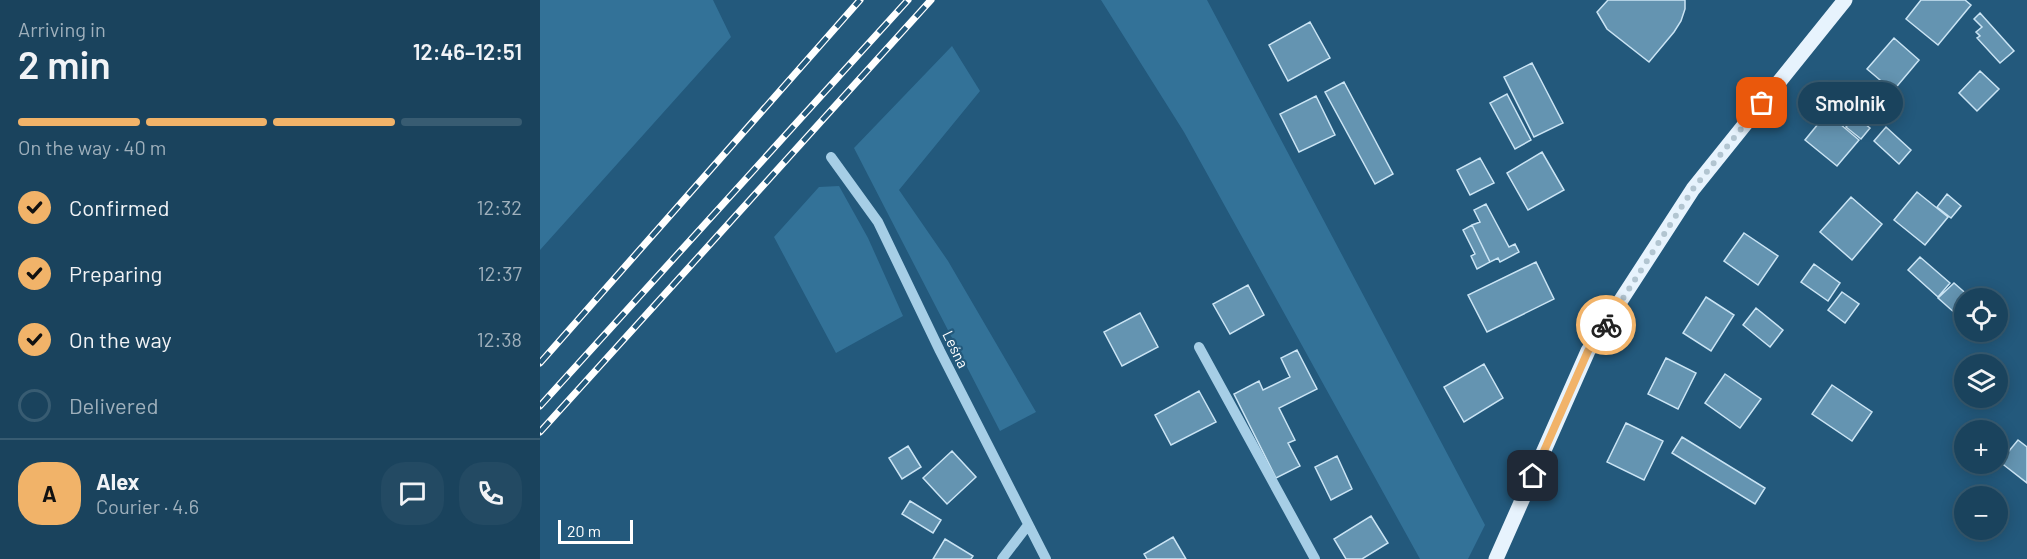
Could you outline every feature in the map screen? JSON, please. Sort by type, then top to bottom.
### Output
[{"type":"main road","points":[[1496,559],[1588,351],[1693,189],[1845,0]]},
{"type":"street","name":"Leśna","points":[[831,156],[878,222],[940,351],[1046,559]]},
{"type":"street","points":[[1199,347],[1315,559]]},
{"type":"street","points":[[1002,559],[1028,525]]},
{"type":"shaded area","points":[[540,0],[713,0],[731,37],[540,250]]},
{"type":"shaded area","points":[[1101,0],[1207,0],[1485,525],[1468,559],[1420,559],[1184,132]]},
{"type":"shaded area","points":[[952,46],[980,91],[899,190],[948,261],[1036,412],[1000,431],[854,148]]},
{"type":"shaded area","points":[[839,186],[868,238],[903,316],[836,353],[774,237],[819,187]]},
{"type":"building","points":[[1608,0],[1685,0],[1685,9],[1674,32],[1649,62],[1607,29],[1597,12]]},
{"type":"building","points":[[1921,0],[1965,0],[1971,5],[1938,45],[1906,19]]},
{"type":"building","points":[[1980,13],[2014,51],[2000,63],[1977,38],[1980,36],[1976,32],[1982,27],[1974,19]]},
{"type":"building","points":[[1310,22],[1330,58],[1288,81],[1269,45]]},
{"type":"building","points":[[1894,38],[1919,60],[1893,91],[1867,69]]},
{"type":"building","points":[[1532,63],[1563,123],[1534,137],[1504,77]]},
{"type":"building","points":[[1980,71],[1999,89],[1977,111],[1959,93]]},
{"type":"building","points":[[1344,82],[1393,174],[1375,184],[1325,92]]},
{"type":"building","points":[[1507,94],[1531,140],[1515,149],[1490,103]]},
{"type":"building","points":[[1316,96],[1335,135],[1299,152],[1280,114]]},
{"type":"building","points":[[1827,113],[1859,140],[1837,166],[1805,140]]},
{"type":"building","points":[[1855,116],[1870,128],[1861,139],[1846,127]]},
{"type":"building","points":[[1886,127],[1911,150],[1899,164],[1874,141]]},
{"type":"building","points":[[1542,152],[1564,190],[1528,210],[1507,173]]},
{"type":"building","points":[[1480,158],[1494,183],[1470,195],[1457,170]]},
{"type":"building","points":[[1917,192],[1948,217],[1925,245],[1894,220]]},
{"type":"building","points":[[1947,194],[1961,206],[1951,218],[1937,207]]},
{"type":"building","points":[[1851,197],[1882,224],[1852,260],[1820,232]]},
{"type":"building","points":[[1486,204],[1509,247],[1515,244],[1519,252],[1500,262],[1498,258],[1490,262],[1472,225],[1480,222],[1474,210]]},
{"type":"building","points":[[1472,225],[1490,262],[1477,269],[1471,256],[1475,254],[1463,230]]},
{"type":"building","points":[[1744,233],[1778,256],[1758,285],[1724,261]]},
{"type":"building","points":[[1920,257],[1950,283],[1938,297],[1908,270]]},
{"type":"building","points":[[1536,262],[1554,299],[1487,332],[1468,295]]},
{"type":"building","points":[[1814,264],[1840,283],[1828,301],[1801,282]]},
{"type":"building","points":[[1954,283],[1960,288],[1954,288],[1954,312],[1938,298]]},
{"type":"building","points":[[1248,285],[1264,315],[1230,334],[1213,304]]},
{"type":"building","points":[[1842,292],[1859,304],[1845,323],[1828,310]]},
{"type":"building","points":[[1706,297],[1734,315],[1711,351],[1683,333]]},
{"type":"building","points":[[1756,308],[1783,330],[1770,347],[1743,325]]},
{"type":"building","points":[[1140,313],[1158,347],[1122,366],[1104,332]]},
{"type":"building","points":[[1297,350],[1317,389],[1279,408],[1295,440],[1288,443],[1300,466],[1276,478],[1234,394],[1259,381],[1263,390],[1290,377],[1281,358]]},
{"type":"building","points":[[1666,358],[1696,373],[1678,409],[1648,394]]},
{"type":"building","points":[[1484,364],[1503,398],[1464,422],[1444,387]]},
{"type":"building","points":[[1725,374],[1761,399],[1740,428],[1705,403]]},
{"type":"building","points":[[1832,385],[1872,412],[1852,441],[1812,414]]},
{"type":"building","points":[[1199,391],[1216,422],[1171,445],[1155,415]]},
{"type":"building","points":[[1626,423],[1663,441],[1644,480],[1607,462]]},
{"type":"building","points":[[1682,437],[1765,488],[1755,504],[1672,453]]},
{"type":"building","points":[[2018,440],[2027,447],[2027,483],[2008,468],[2008,452]]},
{"type":"building","points":[[908,446],[921,467],[902,479],[889,458]]},
{"type":"building","points":[[952,451],[976,477],[947,504],[923,478]]},
{"type":"building","points":[[1337,456],[1352,489],[1331,500],[1315,467]]},
{"type":"building","points":[[910,501],[941,520],[933,533],[902,514]]},
{"type":"building","points":[[1371,516],[1388,543],[1362,559],[1346,559],[1334,539]]},
{"type":"building","points":[[1173,537],[1186,559],[1147,559],[1144,554]]},
{"type":"building","points":[[945,539],[973,556],[971,559],[933,559]]},
{"type":"railway","points":[[540,363],[860,0]]},
{"type":"railway","points":[[540,406],[908,0]]},
{"type":"railway","points":[[540,432],[931,0]]},
{"type":"way so far","points":[[1606,325],[1693,189],[1762,103]]},
{"type":"place","name":"Smolnik","points":[[1762,103]]},
{"type":"route","points":[[1533,476],[1588,351],[1606,325]]}]
